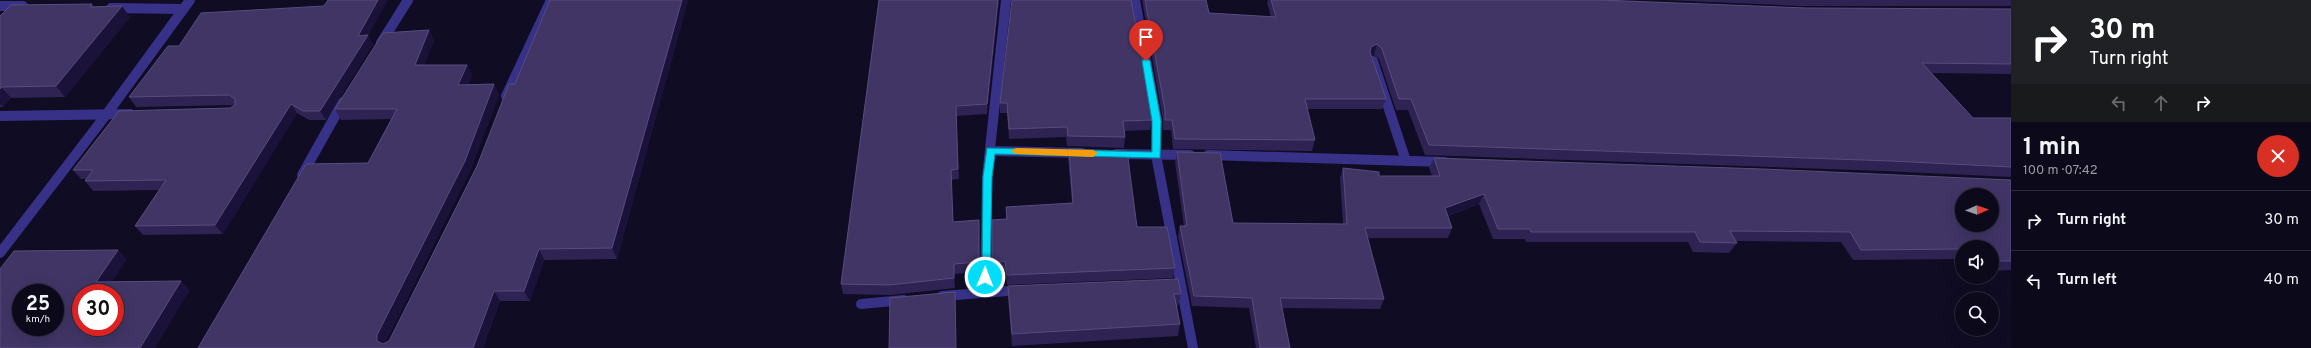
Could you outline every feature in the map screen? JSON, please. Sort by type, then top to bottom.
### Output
[{"type":"street","points":[[0,253],[106,115],[190,0]]},
{"type":"street","points":[[375,52],[408,0]]},
{"type":"street","points":[[502,105],[513,77],[551,0]]},
{"type":"street","points":[[985,292],[987,177],[1002,22],[1006,0]]},
{"type":"street","points":[[1135,0],[1157,121],[1156,155],[1182,284],[1193,348]]},
{"type":"street","points":[[0,6],[32,6]]},
{"type":"street","points":[[103,8],[183,9]]},
{"type":"street","points":[[1373,61],[1406,161]]},
{"type":"street","points":[[296,186],[351,90]]},
{"type":"street","points":[[0,116],[139,114]]},
{"type":"street","points":[[990,150],[1093,154]]},
{"type":"street","points":[[1109,154],[1233,155],[1459,163]]},
{"type":"street","points":[[1166,285],[1182,284]]},
{"type":"street","points":[[931,297],[985,292],[1032,290]]},
{"type":"street","points":[[861,304],[915,298]]},
{"type":"building","points":[[328,0],[378,0],[358,36],[368,35],[320,111],[303,111],[291,104],[215,225],[135,226],[166,180],[85,181],[93,170],[73,170],[119,111],[230,108],[235,105],[235,99],[229,95],[129,97],[168,46],[179,46],[201,13],[324,6]]},
{"type":"building","points":[[550,0],[682,0],[612,248],[539,249],[524,291],[494,291],[473,348],[198,348],[306,164],[368,163],[397,109],[335,109],[383,33],[429,30],[415,65],[467,65],[458,85],[494,84],[465,161],[377,335],[377,341],[383,344],[389,341],[477,166],[509,84],[515,84]]},
{"type":"building","points":[[879,0],[998,0],[987,104],[956,106],[958,169],[951,170],[953,222],[979,220],[979,262],[954,264],[954,278],[889,285],[841,284]]},
{"type":"building","points":[[1012,0],[1131,0],[1152,111],[1152,120],[1123,121],[1125,137],[1068,136],[1067,127],[1009,129],[1007,103],[1000,103]]},
{"type":"building","points":[[1145,0],[1206,0],[1209,13],[1276,17],[1271,0],[1600,0],[1806,8],[2011,9],[2011,64],[1922,63],[1973,118],[2011,118],[2011,167],[1892,161],[1429,145],[1411,99],[1399,99],[1382,49],[1377,44],[1371,47],[1370,52],[1386,99],[1305,99],[1315,140],[1175,139],[1172,120],[1165,120],[1165,110]]},
{"type":"building","points":[[92,4],[90,7],[122,6],[56,86],[1,87],[0,89],[0,16],[11,5]]},
{"type":"building","points":[[1069,149],[1127,151],[1137,227],[1167,227],[1175,268],[1007,275],[1005,261],[992,262],[992,220],[1007,219],[1006,207],[1073,203]]},
{"type":"building","points":[[1177,152],[1220,153],[1233,223],[1347,224],[1343,168],[1379,172],[1379,176],[1440,176],[1434,158],[1763,169],[2011,180],[2011,261],[1999,261],[1999,240],[1955,240],[1955,249],[1861,250],[1850,232],[1730,231],[1737,243],[1700,242],[1695,232],[1531,232],[1530,229],[1498,229],[1484,194],[1445,208],[1452,228],[1365,228],[1384,299],[1280,298],[1290,348],[1260,348],[1252,298],[1194,296],[1180,226],[1187,226]]},
{"type":"building","points":[[118,250],[96,282],[181,281],[140,348],[0,348],[0,269],[14,251]]},
{"type":"building","points":[[1178,279],[1181,294],[1174,294],[1180,324],[1012,334],[1008,286]]},
{"type":"building","points":[[955,292],[956,348],[889,348],[890,298]]},
{"type":"slow traffic","points":[[1016,151],[1093,153]]},
{"type":"route","points":[[985,277],[987,177],[990,150],[1156,155],[1157,121],[1146,61]]}]
